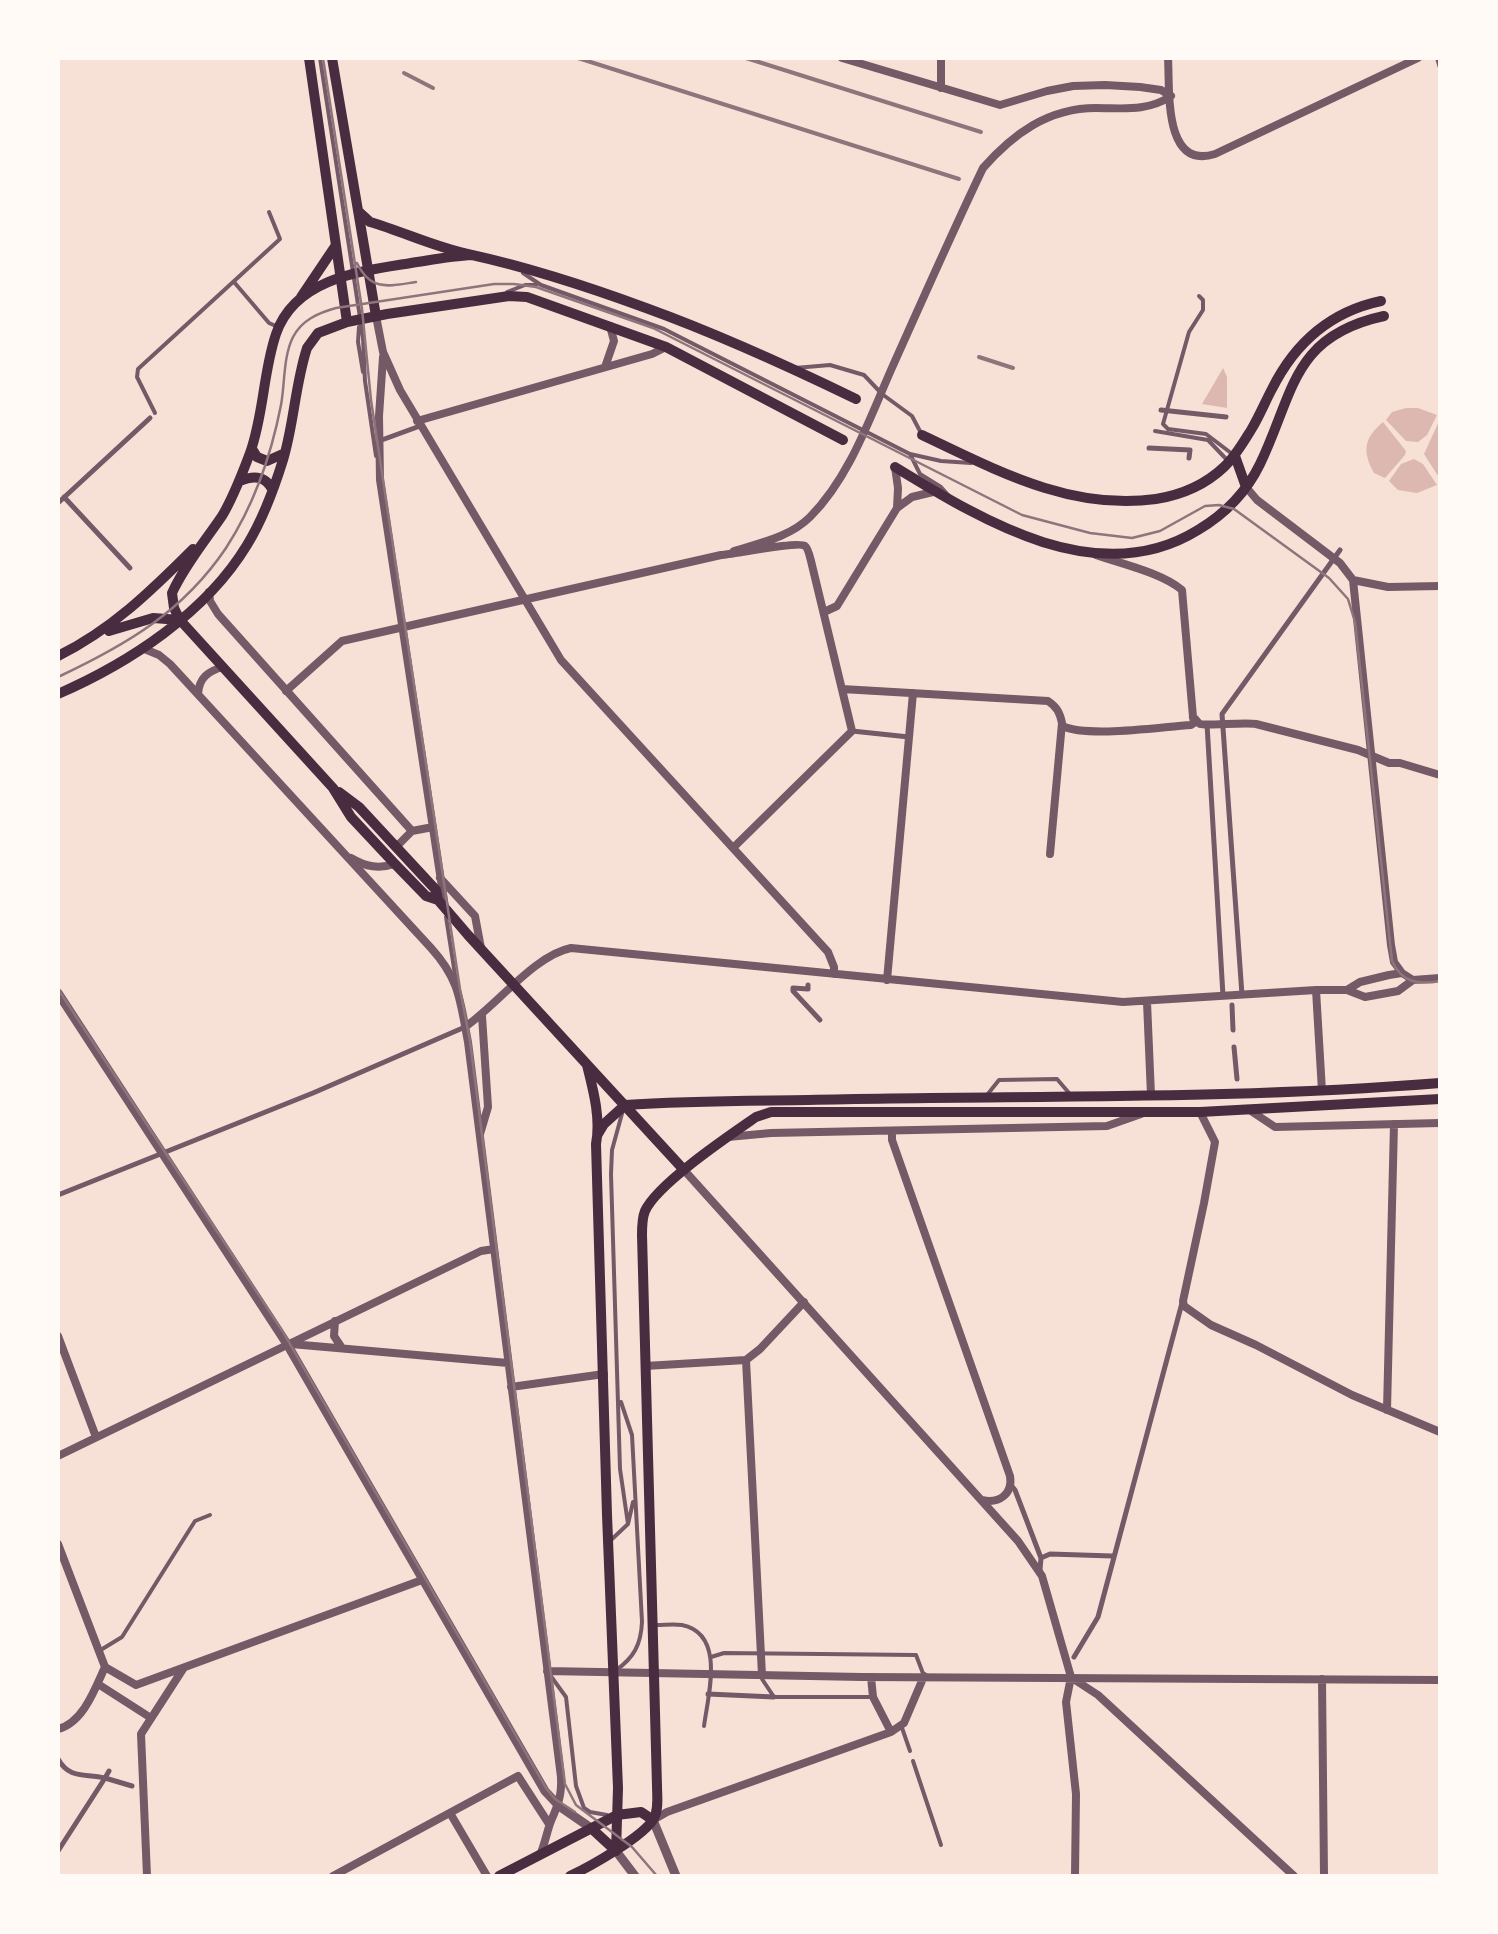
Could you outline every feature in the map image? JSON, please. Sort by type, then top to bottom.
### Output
[{"type":"main road","points":[[308,58],[337,239],[347,275],[348,322]]},
{"type":"main road","points":[[332,58],[334,108],[358,211],[376,316]]},
{"type":"main road","points":[[358,211],[370,222],[652,310],[856,398]]},
{"type":"main road","points":[[337,239],[333,252],[278,327],[252,448],[224,512],[172,590],[174,608],[180,620],[334,788],[359,807],[436,890],[442,904],[684,1170]]},
{"type":"main road","points":[[298,301],[347,275],[472,255]]},
{"type":"main road","points":[[58,694],[142,648],[180,620],[247,545],[285,453],[308,344],[323,331],[348,322],[492,298],[527,298],[666,347],[843,440]]},
{"type":"main road","points":[[922,434],[1026,482],[1060,493],[1126,501],[1167,497],[1212,478],[1232,459],[1253,428],[1286,363],[1302,343],[1334,318],[1381,301]]},
{"type":"main road","points":[[895,467],[935,492],[1021,534],[1094,554],[1142,553],[1180,540],[1214,520],[1246,487],[1304,363],[1340,332],[1384,316]]},
{"type":"main road","points":[[252,448],[267,461],[285,453]]},
{"type":"main road","points":[[1232,459],[1246,487]]},
{"type":"main road","points":[[239,481],[261,478],[269,482],[272,490]]},
{"type":"main road","points":[[58,656],[98,634],[208,535]]},
{"type":"main road","points":[[98,634],[153,618],[180,620]]},
{"type":"main road","points":[[334,788],[351,816],[384,852],[426,896],[442,904]]},
{"type":"main road","points":[[586,1065],[598,1134],[616,1851]]},
{"type":"main road","points":[[598,1134],[625,1106],[685,1102],[1322,1091],[1440,1083]]},
{"type":"main road","points":[[570,1876],[616,1851],[653,1820],[656,1812],[642,1235],[644,1213],[684,1170],[756,1116],[771,1112],[1200,1112],[1440,1099]]},
{"type":"main road","points":[[499,1876],[617,1815],[641,1812],[653,1820]]},
{"type":"main road","points":[[591,1828],[616,1851]]},
{"type":"street","points":[[842,58],[1000,105],[1073,86],[1140,87],[1171,96]]},
{"type":"street","points":[[940,58],[941,88]]},
{"type":"street","points":[[1168,58],[1175,134],[1190,154],[1202,158],[1418,58]]},
{"type":"street","points":[[286,691],[342,641],[721,555],[800,526],[838,482],[983,168],[1002,146],[1043,118],[1094,108],[1141,108],[1171,96]]},
{"type":"street","points":[[376,316],[383,352],[400,390],[561,660],[828,952],[834,974]]},
{"type":"street","points":[[605,367],[614,341],[610,326]]},
{"type":"street","points":[[379,441],[418,423],[666,347]]},
{"type":"street","points":[[383,352],[380,480],[442,904]]},
{"type":"street","points":[[1163,411],[1226,418]]},
{"type":"street","points":[[58,503],[152,413]]},
{"type":"street","points":[[1149,448],[1190,450],[1189,458]]},
{"type":"street","points":[[895,467],[897,508]]},
{"type":"street","points":[[1246,487],[1256,500],[1340,563],[1353,580],[1394,962],[1413,980]]},
{"type":"street","points":[[824,612],[837,606],[897,508],[912,497],[935,492]]},
{"type":"street","points":[[64,497],[130,568]]},
{"type":"street","points":[[721,555],[794,544],[807,548],[852,731]]},
{"type":"street","points":[[1242,995],[1222,714],[1340,550]]},
{"type":"street","points":[[1062,726],[1074,731],[1101,731],[1194,722],[1182,590],[1178,585],[1094,554]]},
{"type":"street","points":[[1353,580],[1379,586],[1440,586]]},
{"type":"street","points":[[209,592],[218,614],[412,831]]},
{"type":"street","points":[[142,648],[164,658],[358,865],[441,959],[457,986],[561,1777],[559,1806],[548,1824],[540,1855]]},
{"type":"street","points":[[198,694],[202,678],[223,667]]},
{"type":"street","points":[[842,688],[1048,701],[1059,712],[1062,726],[1050,854]]},
{"type":"street","points":[[887,980],[913,693]]},
{"type":"street","points":[[1194,717],[1198,723],[1256,724],[1440,775]]},
{"type":"street","points":[[1207,724],[1223,996]]},
{"type":"street","points":[[734,847],[852,731]]},
{"type":"street","points":[[852,731],[910,737]]},
{"type":"street","points":[[391,842],[412,831],[433,827]]},
{"type":"street","points":[[358,865],[378,860],[384,852]]},
{"type":"street","points":[[358,865],[396,864]]},
{"type":"street","points":[[440,878],[475,916],[481,948]]},
{"type":"street","points":[[58,1195],[465,1027],[550,954],[571,948],[1116,1002],[1316,990],[1347,990],[1366,998],[1398,991],[1413,980],[1440,978]]},
{"type":"street","points":[[1347,990],[1360,982],[1402,973]]},
{"type":"street","points":[[808,986],[793,990],[820,1020]]},
{"type":"street","points":[[1316,990],[1322,1091]]},
{"type":"street","points":[[58,993],[287,1344],[542,1786],[559,1806],[591,1828]]},
{"type":"street","points":[[1147,1002],[1151,1095]]},
{"type":"street","points":[[1232,1005],[1233,1030]]},
{"type":"street","points":[[479,1137],[488,1107],[482,1016]]},
{"type":"street","points":[[1234,1047],[1237,1080]]},
{"type":"street","points":[[1248,1109],[1274,1127],[1440,1123]]},
{"type":"street","points":[[728,1137],[1106,1126],[1147,1112]]},
{"type":"street","points":[[1074,1657],[1098,1617],[1182,1300],[1215,1142],[1200,1112]]},
{"type":"street","points":[[1387,1410],[1394,1124]]},
{"type":"street","points":[[892,1131],[1011,1486],[1016,1490],[1041,1558]]},
{"type":"street","points":[[684,1170],[1013,1534],[1042,1576]]},
{"type":"street","points":[[58,1456],[481,1250],[494,1249]]},
{"type":"street","points":[[1182,1300],[1190,1311],[1212,1325],[1440,1432]]},
{"type":"street","points":[[645,1366],[746,1360],[804,1302]]},
{"type":"street","points":[[335,1321],[332,1331],[343,1348]]},
{"type":"street","points":[[58,1336],[96,1437]]},
{"type":"street","points":[[287,1344],[508,1363]]},
{"type":"street","points":[[746,1360],[761,1675]]},
{"type":"street","points":[[512,1387],[604,1374]]},
{"type":"street","points":[[982,1500],[994,1502],[1011,1486]]},
{"type":"street","points":[[58,1544],[105,1667],[136,1685],[422,1580]]},
{"type":"street","points":[[1075,1876],[1076,1794],[1066,1702],[1071,1677],[1039,1563],[1050,1554],[1113,1556]]},
{"type":"street","points":[[58,1729],[72,1725],[105,1667]]},
{"type":"street","points":[[147,1876],[141,1734],[182,1669]]},
{"type":"street","points":[[547,1671],[1440,1680]]},
{"type":"street","points":[[676,1876],[653,1820],[891,1732],[901,1725],[924,1676]]},
{"type":"street","points":[[870,1677],[872,1697],[891,1732]]},
{"type":"street","points":[[1071,1677],[1098,1695],[1294,1876]]},
{"type":"street","points":[[1322,1679],[1324,1876]]},
{"type":"street","points":[[98,1684],[152,1718]]},
{"type":"street","points":[[708,1694],[774,1697]]},
{"type":"street","points":[[58,1759],[75,1776],[104,1778],[132,1786]]},
{"type":"street","points":[[58,1851],[109,1771]]},
{"type":"street","points":[[333,1876],[518,1776],[548,1824]]},
{"type":"street","points":[[450,1813],[487,1876]]},
{"type":"street","points":[[616,1851],[635,1876]]},
{"type":"lane","points":[[320,58],[334,108],[347,275],[360,319],[358,340],[380,480]]},
{"type":"lane","points":[[1436,58],[1440,68]]},
{"type":"lane","points":[[152,413],[137,377],[138,369],[280,240],[269,212]]},
{"type":"lane","points":[[511,264],[541,286],[664,329],[910,454],[951,462],[981,462]]},
{"type":"lane","points":[[234,282],[269,324],[278,327]]},
{"type":"lane","points":[[492,298],[522,286],[541,286]]},
{"type":"lane","points":[[1199,296],[1203,310],[1190,329],[1162,420],[1166,427],[1206,434],[1232,459]]},
{"type":"lane","points":[[792,368],[825,365],[870,379],[882,394],[912,416],[922,434]]},
{"type":"lane","points":[[1154,431],[1208,440],[1232,459]]},
{"type":"lane","points":[[910,454],[918,472],[946,490],[951,500]]},
{"type":"lane","points":[[442,904],[457,986]]},
{"type":"lane","points":[[985,1097],[999,1080],[1057,1079],[1072,1097]]},
{"type":"lane","points":[[625,1106],[611,1165],[620,1469],[628,1524]]},
{"type":"lane","points":[[613,1672],[634,1654],[642,1636],[632,1435],[619,1398]]},
{"type":"lane","points":[[608,1543],[628,1524],[634,1498]]},
{"type":"lane","points":[[99,1652],[122,1637],[195,1521],[210,1516]]},
{"type":"lane","points":[[652,1625],[678,1624],[703,1638],[711,1658],[704,1726]]},
{"type":"lane","points":[[711,1658],[724,1653],[916,1655],[924,1676]]},
{"type":"lane","points":[[547,1671],[566,1696],[576,1786],[584,1808],[617,1815]]},
{"type":"lane","points":[[761,1675],[774,1697],[872,1697]]},
{"type":"lane","points":[[901,1725],[910,1751]]},
{"type":"lane","points":[[913,1761],[941,1844]]},
{"type":"shaded area","points":[[1223,368],[1227,377],[1227,408],[1202,404]]},
{"type":"shaded area","points":[[1406,408],[1437,415],[1427,435],[1418,442],[1406,441],[1386,420],[1392,412]]},
{"type":"shaded area","points":[[1440,419],[1440,479],[1424,454]]},
{"type":"shaded area","points":[[1383,422],[1406,451],[1385,478],[1374,473],[1367,451],[1369,439]]},
{"type":"shaded area","points":[[1414,459],[1423,464],[1437,485],[1417,493],[1398,490],[1389,481],[1401,464]]},
{"type":"tram line","points":[[323,58],[362,309],[371,400],[470,1041],[565,1784],[576,1805],[632,1847],[657,1876]]},
{"type":"tram line","points":[[357,263],[375,283],[416,282]]},
{"type":"tram line","points":[[58,677],[130,639],[172,609],[226,548],[245,515],[267,461],[290,345],[306,322],[336,308],[494,284],[536,287],[653,328],[1022,515],[1090,533],[1132,538],[1160,531],[1205,506],[1219,505],[1234,509],[1329,578],[1348,599],[1355,622],[1392,961],[1412,981],[1440,981]]},
{"type":"tram line","points":[[58,989],[283,1332],[546,1788],[575,1812]]},
{"type":"railway","points":[[578,58],[959,179]]},
{"type":"railway","points":[[746,58],[981,132]]},
{"type":"railway","points":[[404,73],[433,88]]},
{"type":"railway","points":[[979,357],[1013,368]]}]
